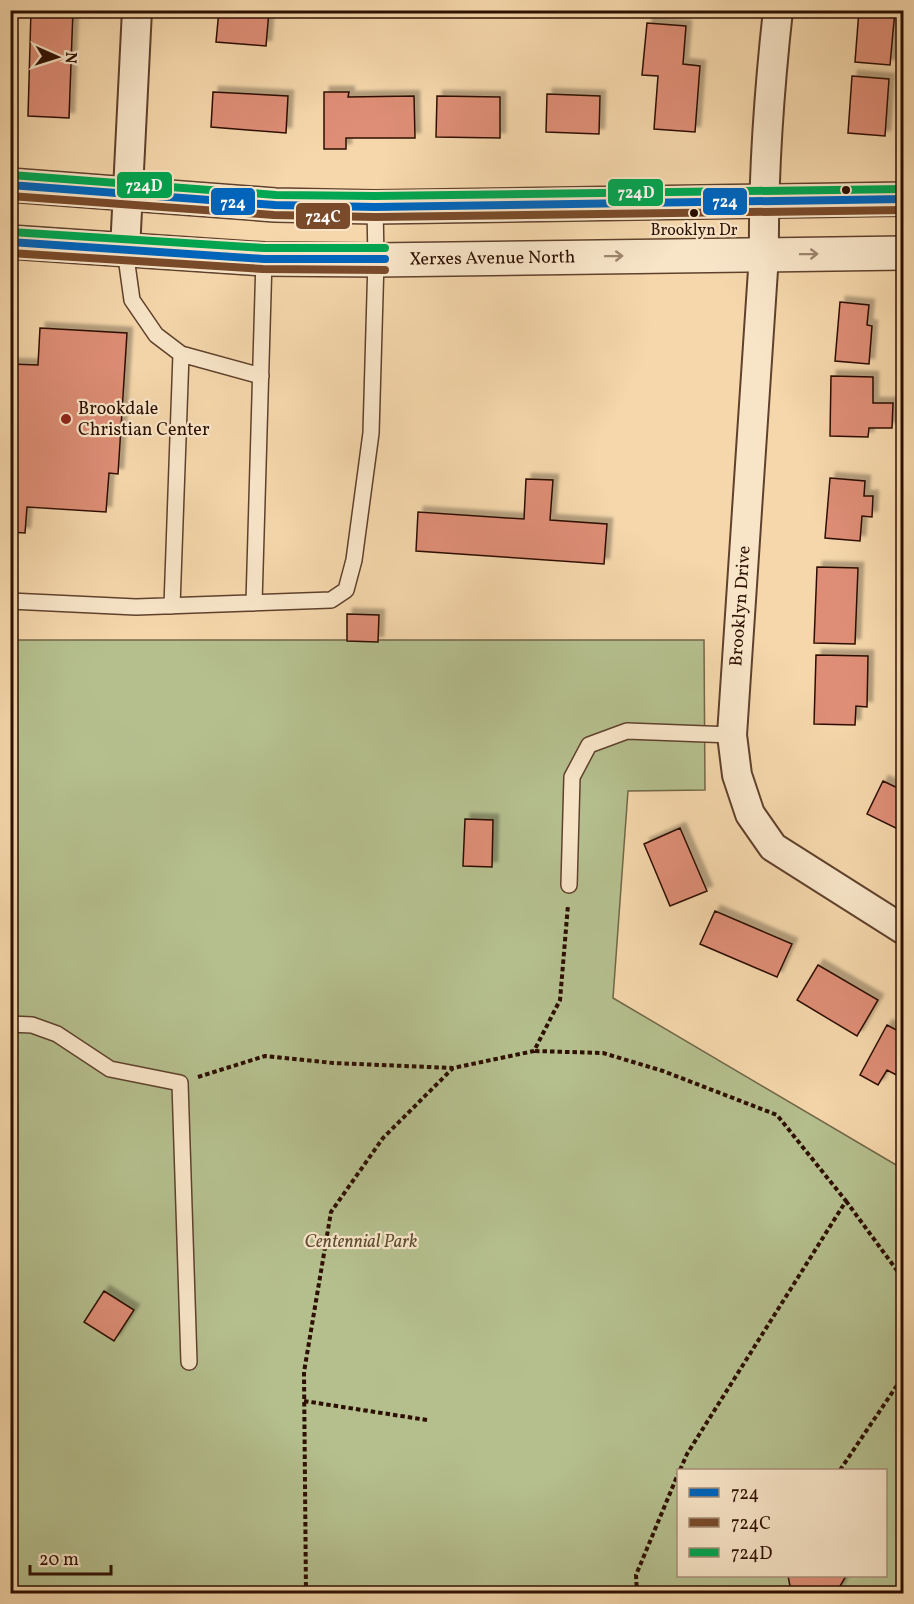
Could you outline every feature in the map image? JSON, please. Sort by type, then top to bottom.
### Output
[{"type":"street","points":[[125,250],[136,10]]},
{"type":"street","name":"Brooklyn Drive","points":[[778,10],[769,90],[764,255],[732,735],[737,775],[750,814],[773,847],[903,930]]},
{"type":"street","points":[[10,185],[275,204],[375,207],[903,199]]},
{"type":"street","name":"Xerxes Avenue North","points":[[10,242],[264,258],[376,260],[903,253]]},
{"type":"lane","points":[[10,601],[136,607],[172,606],[331,600],[346,590],[354,560],[371,433],[376,260],[375,207]]},
{"type":"lane","points":[[125,250],[132,300],[156,335],[181,354],[261,376]]},
{"type":"lane","points":[[254,603],[264,258]]},
{"type":"lane","points":[[172,606],[181,354]]},
{"type":"lane","points":[[569,885],[572,777],[589,745],[627,731],[732,735]]},
{"type":"lane","points":[[10,1023],[32,1025],[57,1034],[110,1069],[180,1083],[189,1362]]},
{"type":"path","points":[[534,1052],[560,1000],[569,885]]},
{"type":"path","points":[[180,1083],[265,1056],[333,1063],[453,1068],[534,1052],[603,1053],[663,1071],[777,1114],[846,1201],[903,1280]]},
{"type":"path","points":[[306,1593],[304,1372],[331,1212],[383,1138],[453,1068]]},
{"type":"path","points":[[680,1469],[687,1454],[846,1201]]},
{"type":"path","points":[[841,1469],[903,1375]]},
{"type":"path","points":[[304,1401],[427,1420]]},
{"type":"path","points":[[637,1593],[636,1575],[677,1477]]},
{"type":"green space","name":"Centennial Park","points":[[12,640],[704,640],[705,790],[628,791],[613,998],[903,1169],[903,1593],[11,1593]]},
{"type":"building","points":[[31,10],[73,10],[69,118],[28,116]]},
{"type":"building","points":[[219,10],[269,11],[266,46],[216,42]]},
{"type":"building","points":[[859,10],[895,10],[890,65],[855,62]]},
{"type":"building","points":[[647,23],[686,26],[683,64],[700,66],[695,132],[654,129],[658,76],[642,75]]},
{"type":"building","points":[[852,76],[889,79],[885,136],[848,133]]},
{"type":"building","points":[[213,92],[288,96],[286,133],[211,127]]},
{"type":"building","points":[[324,92],[349,92],[348,97],[414,96],[415,138],[346,138],[346,149],[324,149]]},
{"type":"building","points":[[547,94],[600,96],[599,134],[546,132]]},
{"type":"building","points":[[437,96],[500,97],[500,138],[436,137]]},
{"type":"building","points":[[902,103],[904,103],[904,135],[900,135]]},
{"type":"building","points":[[840,302],[869,305],[867,325],[872,326],[869,364],[835,361]]},
{"type":"building","name":"Brookdale Christian Center","points":[[40,328],[127,333],[118,474],[109,473],[106,512],[27,507],[25,533],[10,532],[10,364],[38,365]]},
{"type":"building","points":[[831,376],[873,377],[873,403],[893,403],[892,428],[869,428],[868,437],[830,436]]},
{"type":"building","points":[[830,478],[865,481],[864,496],[873,496],[872,517],[862,516],[860,541],[825,538]]},
{"type":"building","points":[[526,479],[553,480],[550,520],[607,524],[604,564],[416,551],[418,512],[524,519]]},
{"type":"building","points":[[817,567],[858,568],[855,644],[814,643]]},
{"type":"building","points":[[347,614],[379,615],[378,642],[347,641]]},
{"type":"building","points":[[816,655],[868,656],[867,707],[856,706],[855,725],[814,724]]},
{"type":"building","points":[[883,781],[904,791],[904,832],[867,814]]},
{"type":"building","points":[[465,819],[493,820],[492,867],[463,866]]},
{"type":"building","points":[[680,828],[707,891],[670,906],[644,844]]},
{"type":"building","points":[[715,911],[792,944],[777,977],[700,944]]},
{"type":"building","points":[[818,965],[878,1000],[857,1036],[797,1000]]},
{"type":"building","points":[[887,1025],[904,1034],[904,1079],[887,1070],[878,1085],[860,1075]]},
{"type":"building","points":[[104,1291],[134,1310],[114,1341],[84,1322]]},
{"type":"building","points":[[788,1577],[845,1577],[836,1593],[833,1594],[804,1594],[790,1586]]},
{"type":"transit line","name":"724D","points":[[11,175],[276,195],[375,196],[904,189]]},
{"type":"transit line","name":"724","points":[[10,185],[275,205],[375,207],[904,199]]},
{"type":"transit line","name":"724C","points":[[10,196],[274,215],[375,217],[904,210]]},
{"type":"transit line","name":"724D","points":[[11,232],[264,248],[385,248]]},
{"type":"transit line","name":"724","points":[[10,242],[264,259],[385,259]]},
{"type":"transit line","name":"724C","points":[[10,253],[263,269],[385,270]]},
{"type":"place","name":"Brooklyn Dr","points":[[694,213]]},
{"type":"place","name":"Brookdale Christian Center","points":[[66,419]]}]
